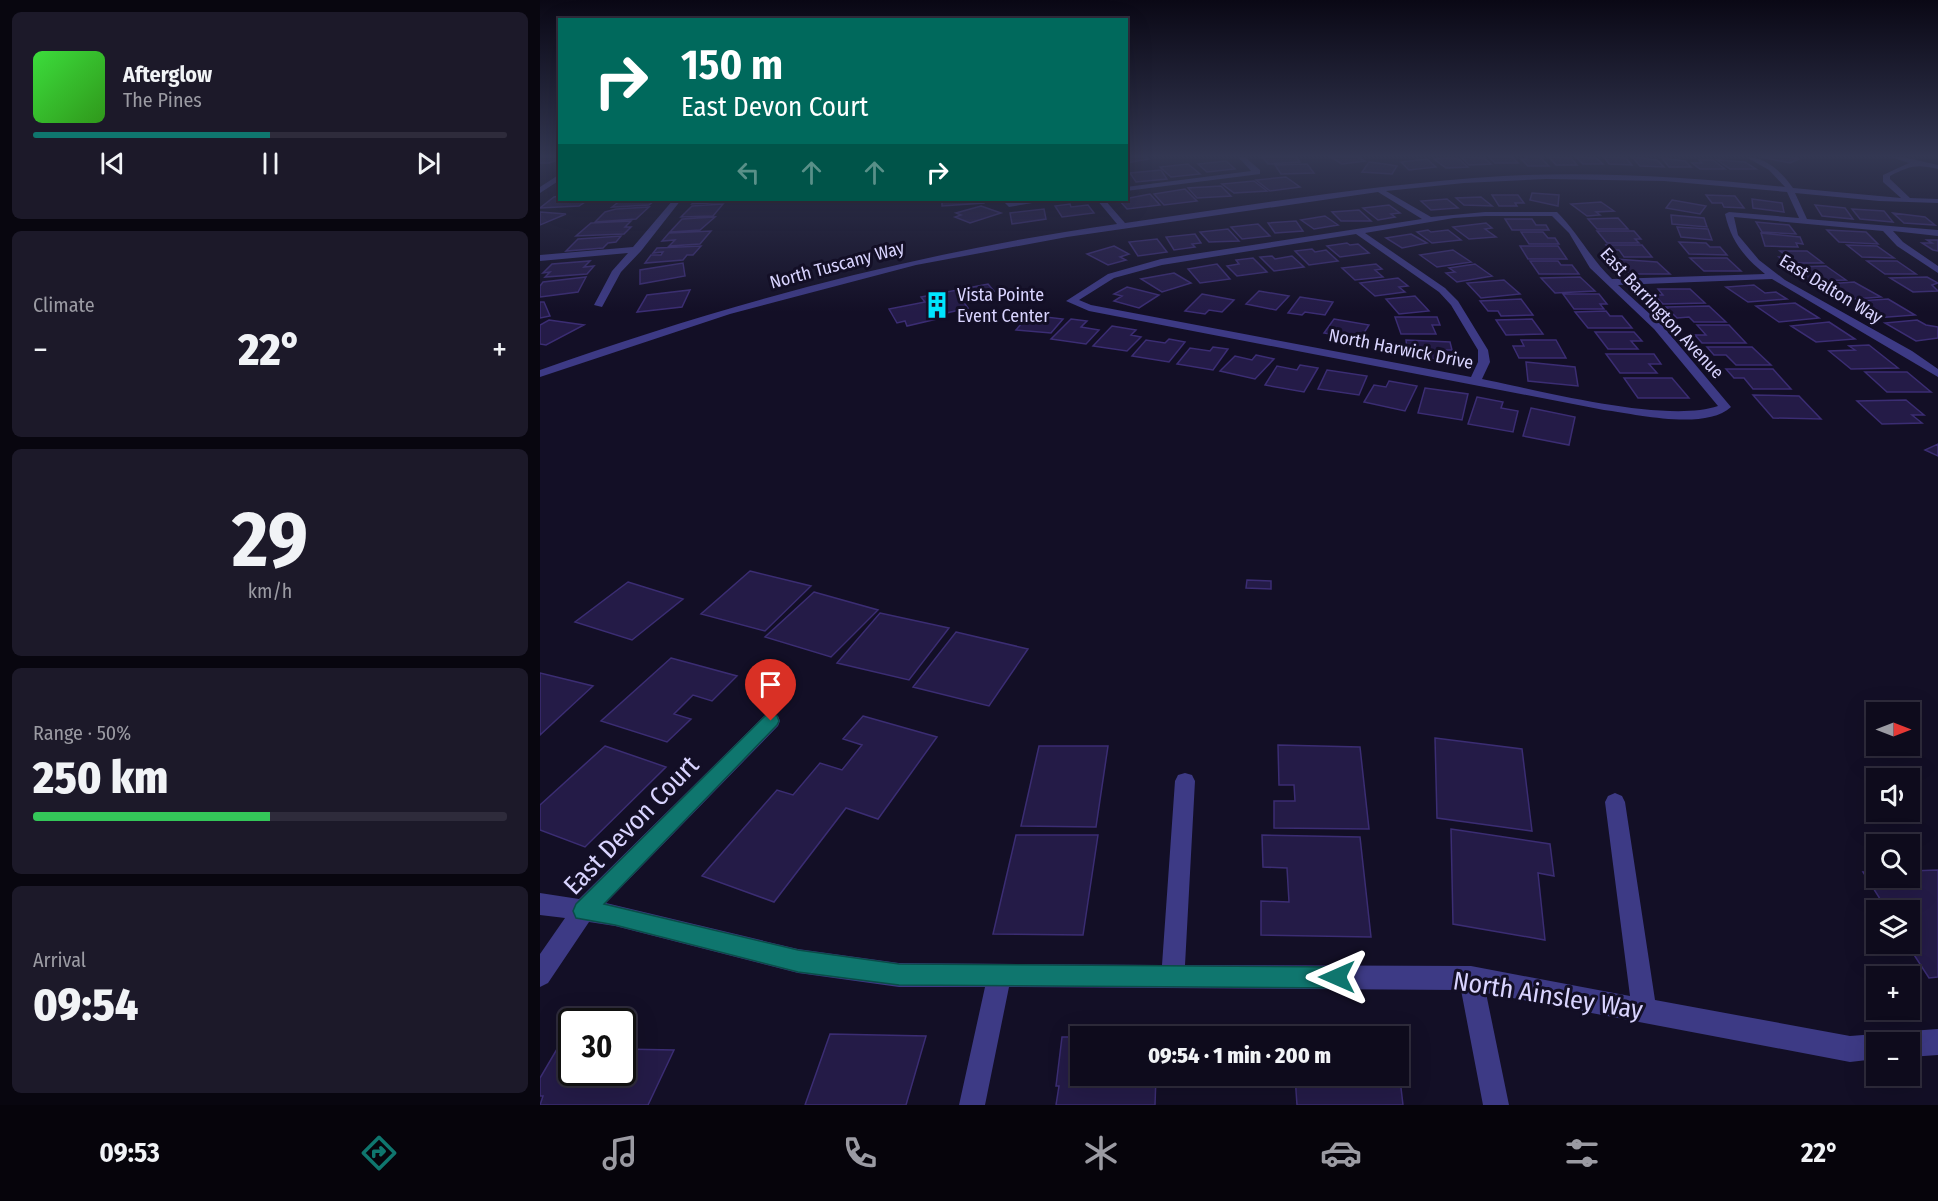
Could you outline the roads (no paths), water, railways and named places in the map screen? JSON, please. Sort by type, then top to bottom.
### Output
[{"type":"street","points":[[599,305],[617,271],[638,249],[669,209]]},
{"type":"street","points":[[1108,209],[1123,226]]},
{"type":"street","name":"North Tuscany Way","points":[[540,374],[608,349],[822,285],[919,261],[1022,241],[1243,209]]},
{"type":"street","points":[[1410,209],[1430,220]]},
{"type":"street","points":[[1799,209],[1804,221],[1938,233]]},
{"type":"street","name":"East Barrington Avenue","points":[[1430,220],[1485,214],[1554,214],[1572,232],[1593,266],[1658,327],[1725,406]]},
{"type":"street","name":"East Dalton Way","points":[[1804,221],[1729,214],[1734,235],[1756,262],[1775,276],[1908,353],[1938,374]]},
{"type":"street","points":[[1357,231],[1430,220]]},
{"type":"street","points":[[1887,230],[1900,244],[1938,270]]},
{"type":"street","points":[[1357,231],[1442,290],[1455,303],[1483,350],[1484,362],[1475,381]]},
{"type":"street","name":"North Harwick Drive","points":[[1357,231],[1133,268],[1111,276],[1071,301],[1089,308],[1604,406],[1666,415],[1710,414],[1725,406]]},
{"type":"street","points":[[540,258],[638,249]]},
{"type":"street","points":[[1610,282],[1775,276]]},
{"type":"street","points":[[1251,339],[1263,325]]},
{"type":"street","name":"East Devon Court","points":[[540,975],[584,911],[771,721]]},
{"type":"street","points":[[1173,976],[1185,781]]},
{"type":"street","points":[[1615,802],[1644,1010]]},
{"type":"street","name":"North Ainsley Way","points":[[540,904],[615,915],[798,961],[899,975],[1471,978],[1850,1048],[1866,1047]]},
{"type":"street","points":[[972,1105],[1000,975]]},
{"type":"street","points":[[1471,978],[1496,1105]]},
{"type":"street","points":[[1920,1043],[1938,1042]]},
{"type":"place","name":"Vista Pointe Event Center","points":[[937,305]]}]
